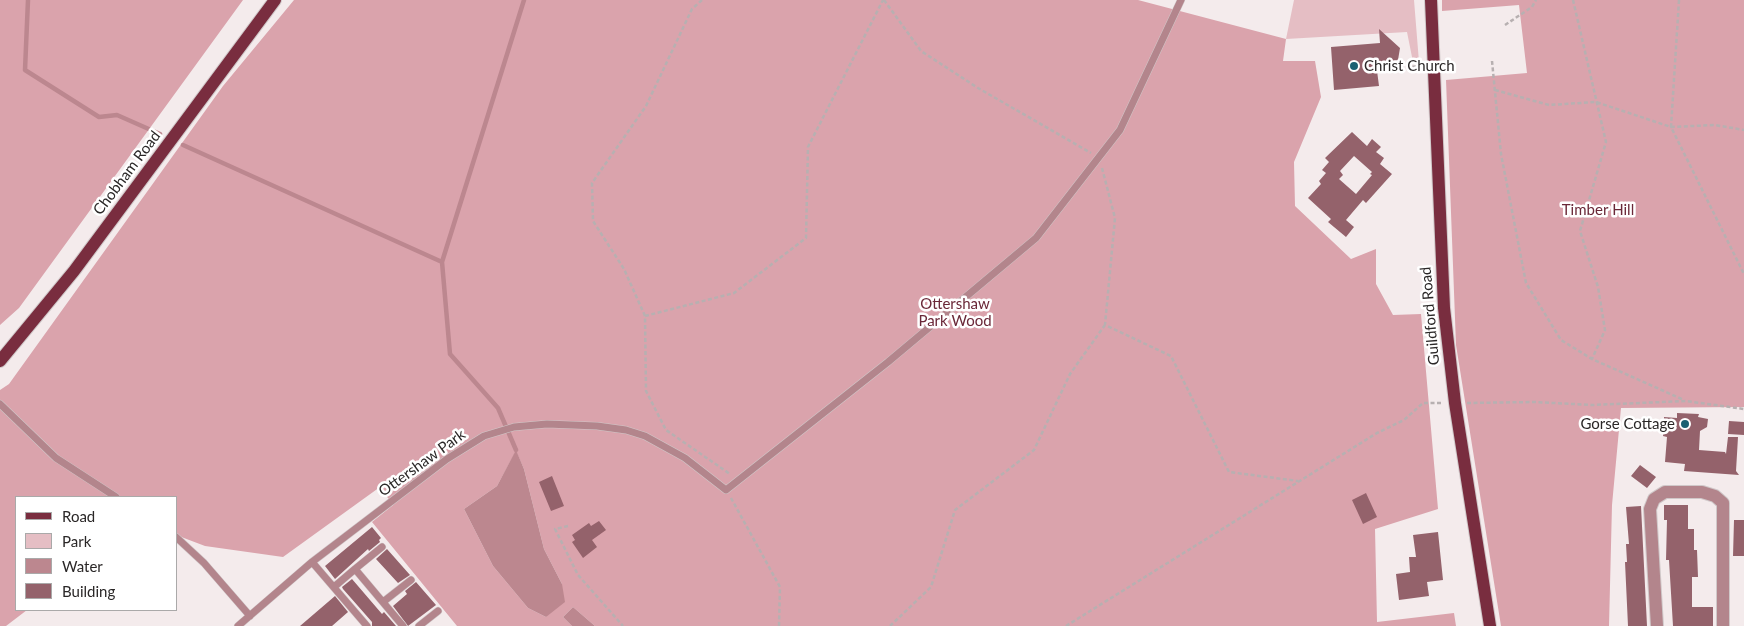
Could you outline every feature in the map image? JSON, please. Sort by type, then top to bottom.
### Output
[{"type":"main road","name":"Chobham Road","points":[[0,361],[74,271],[275,0]]},
{"type":"main road","name":"Guildford Road","points":[[1431,0],[1444,308],[1455,403],[1490,626]]},
{"type":"street","points":[[1657,626],[1650,509],[1654,499],[1665,492],[1702,492],[1715,496],[1722,503],[1723,626]]},
{"type":"lane","points":[[726,490],[888,362],[1036,238],[1120,130],[1181,0]]},
{"type":"lane","points":[[0,404],[56,458],[114,496]]},
{"type":"lane","name":"Ottershaw Park","points":[[238,626],[312,562],[447,458],[484,436],[514,427],[547,424],[597,426],[645,436],[684,458],[726,490]]},
{"type":"lane","points":[[178,539],[204,563],[250,616]]},
{"type":"lane","points":[[334,587],[382,547]]},
{"type":"lane","points":[[312,562],[367,626]]},
{"type":"lane","points":[[354,569],[403,626]]},
{"type":"lane","points":[[383,602],[411,580]]},
{"type":"lane","points":[[419,626],[438,611]]},
{"type":"path","points":[[702,0],[692,9],[646,106],[592,183],[593,221],[624,270],[645,316],[646,391],[666,430],[738,480]]},
{"type":"path","points":[[645,316],[734,293],[806,238],[808,147],[884,0],[921,51],[978,88],[1100,158],[1116,218],[1105,325],[1070,374],[1034,450],[955,510],[930,587],[890,626]]},
{"type":"path","points":[[1505,25],[1532,7],[1536,0]]},
{"type":"path","points":[[1572,0],[1606,142],[1580,231],[1598,287],[1605,330],[1592,359]]},
{"type":"path","points":[[1679,0],[1671,127],[1744,274]]},
{"type":"path","points":[[1492,61],[1501,154],[1526,283],[1562,340],[1592,359],[1686,401]]},
{"type":"path","points":[[1380,66],[1397,68],[1423,65]]},
{"type":"path","points":[[1495,90],[1549,105],[1596,102],[1671,127],[1715,125],[1744,130]]},
{"type":"path","points":[[1105,325],[1171,356],[1229,472],[1298,481]]},
{"type":"path","points":[[1066,626],[1377,432],[1404,420],[1424,403],[1534,402],[1592,405],[1686,401],[1744,409]]},
{"type":"path","points":[[726,490],[780,587],[779,626]]},
{"type":"path","points":[[568,526],[555,528],[578,575],[624,626]]},
{"type":"green space","points":[[0,0],[243,0],[19,308],[0,325]]},
{"type":"green space","name":"Ottershaw Park Wood","points":[[294,0],[1138,0],[1286,39],[1283,61],[1315,61],[1321,97],[1294,162],[1295,206],[1351,259],[1376,249],[1376,284],[1393,315],[1421,314],[1438,509],[1375,529],[1377,622],[1454,613],[1456,626],[595,626],[573,607],[563,617],[572,626],[457,626],[372,522],[393,505],[380,487],[283,557],[205,546],[178,536],[178,496],[15,496],[15,611],[26,611],[6,626],[0,626],[0,390],[9,384],[223,86]],"holes":[[[516,451],[524,469],[544,549],[562,584],[546,617],[528,608],[493,566],[464,509],[497,486]]]},
{"type":"green space","points":[[1294,0],[1414,0],[1419,62],[1413,62],[1407,32],[1286,39]]},
{"type":"green space","name":"Timber Hill","points":[[1442,0],[1744,0],[1744,407],[1621,408],[1612,505],[1609,626],[1501,626],[1456,345],[1446,80],[1527,73],[1519,5],[1442,11]]},
{"type":"water","points":[[516,450],[524,469],[544,549],[562,584],[565,602],[546,617],[528,608],[493,566],[464,509],[497,486]]},
{"type":"water","points":[[573,607],[595,626],[572,626],[563,617]]},
{"type":"building","name":"Christ Church","points":[[1379,29],[1400,48],[1398,60],[1376,63],[1379,86],[1334,90],[1331,47],[1380,43]]},
{"type":"building","points":[[1352,132],[1367,146],[1372,139],[1381,147],[1376,152],[1384,158],[1380,164],[1392,174],[1366,203],[1363,200],[1346,220],[1354,227],[1346,237],[1328,222],[1331,219],[1308,198],[1321,184],[1319,181],[1326,173],[1322,170],[1329,162],[1325,158]],"holes":[[[1354,156],[1372,172],[1370,174],[1372,175],[1356,194],[1339,179],[1343,175],[1340,171]]]},
{"type":"building","points":[[1677,413],[1699,414],[1698,417],[1708,419],[1707,427],[1700,431],[1699,450],[1725,452],[1726,454],[1728,437],[1738,437],[1736,471],[1739,475],[1684,471],[1685,464],[1665,462],[1667,437],[1663,436],[1664,417],[1677,418]]},
{"type":"building","points":[[1729,421],[1744,422],[1744,435],[1728,434]]},
{"type":"building","points":[[1640,465],[1656,477],[1647,488],[1631,476]]},
{"type":"building","points":[[552,476],[564,506],[551,511],[539,482]]},
{"type":"building","points":[[1366,493],[1377,517],[1363,524],[1352,500]]},
{"type":"building","points":[[1664,505],[1688,505],[1688,529],[1694,529],[1694,550],[1697,550],[1698,577],[1692,577],[1692,607],[1713,607],[1713,626],[1673,626],[1669,560],[1666,560],[1667,520],[1664,520]]},
{"type":"building","points":[[1641,506],[1647,626],[1628,626],[1625,562],[1627,562],[1626,544],[1629,544],[1626,507]]},
{"type":"building","points":[[1734,520],[1744,520],[1744,556],[1733,556]]},
{"type":"building","points":[[599,521],[606,530],[592,540],[597,547],[583,558],[572,542],[575,540],[572,535],[589,523],[591,526]]},
{"type":"building","points":[[372,527],[381,538],[380,542],[369,551],[368,549],[335,579],[325,566]]},
{"type":"building","points":[[1438,532],[1443,580],[1427,582],[1429,596],[1399,600],[1396,574],[1410,572],[1409,557],[1416,557],[1413,535]]},
{"type":"building","points":[[387,549],[410,575],[398,583],[376,559]]},
{"type":"building","points":[[352,579],[382,614],[384,612],[396,626],[372,626],[372,622],[342,587]]},
{"type":"building","points":[[416,582],[436,605],[408,626],[393,606],[407,594],[405,591]]},
{"type":"building","points":[[335,596],[348,612],[332,626],[300,626]]},
{"type":"waterway","points":[[28,0],[25,70],[99,117],[117,115],[160,134]]},
{"type":"waterway","points":[[516,450],[498,408],[450,354],[442,262],[524,0]]},
{"type":"waterway","points":[[183,145],[442,262]]},
{"type":"place","name":"Christ Church","points":[[1354,66]]},
{"type":"place","name":"Gorse Cottage","points":[[1685,424]]}]
